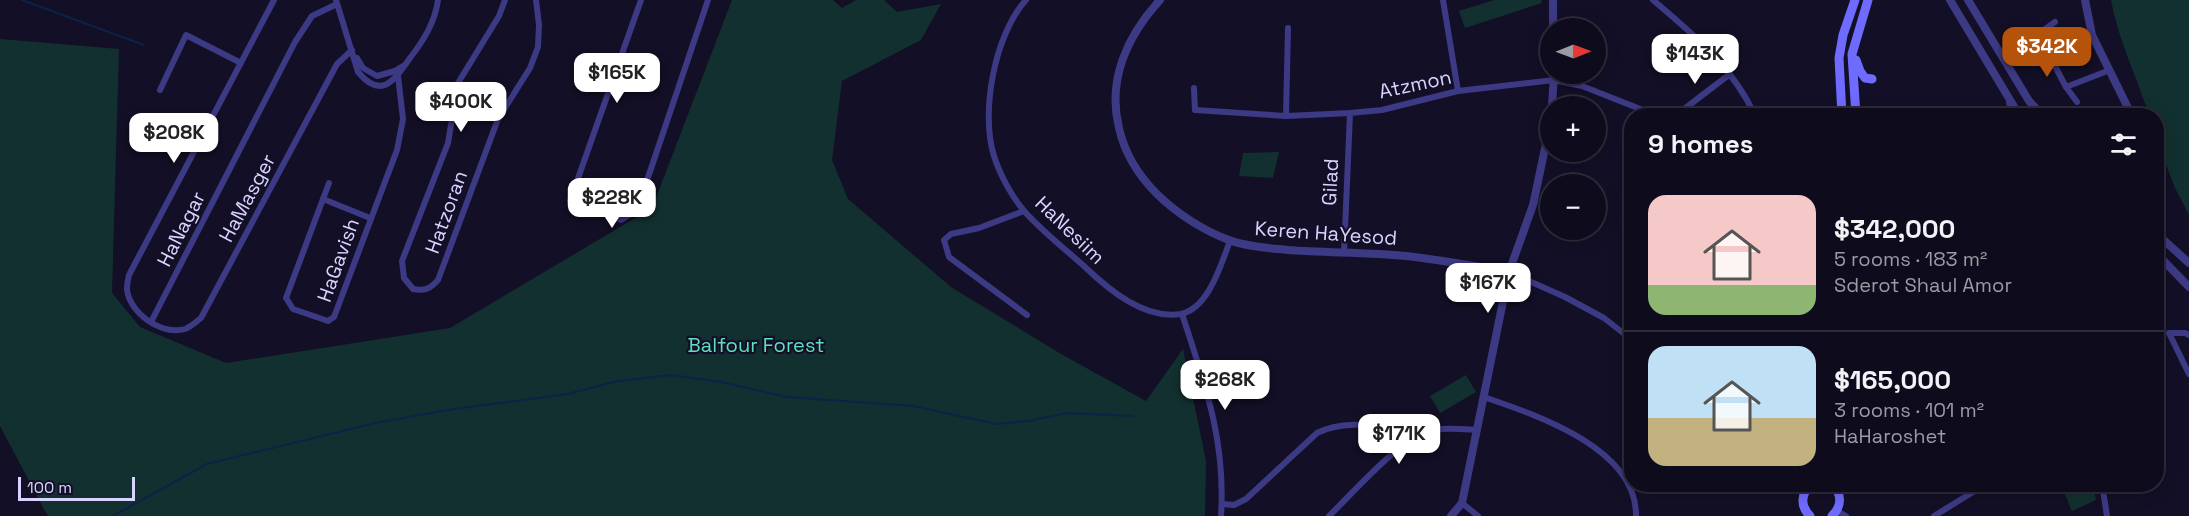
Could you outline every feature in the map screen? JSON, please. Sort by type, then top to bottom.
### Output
[{"type":"main road","points":[[1842,108],[1839,58],[1843,35],[1855,0]]},
{"type":"main road","points":[[1855,108],[1853,50],[1868,0]]},
{"type":"main road","points":[[1853,50],[1860,72],[1865,78],[1872,79],[1865,82],[1858,90],[1855,104]]},
{"type":"main road","points":[[1805,492],[1802,501],[1806,514]]},
{"type":"main road","points":[[1837,492],[1840,499],[1838,514]]},
{"type":"street","points":[[152,322],[138,312],[131,302],[127,290],[129,275],[274,0]]},
{"type":"street","points":[[336,2],[358,72],[365,81],[381,86],[398,76],[425,39],[436,12],[438,0]]},
{"type":"street","name":"Hatzoran","points":[[505,0],[499,16],[458,83],[448,142],[402,261],[404,278],[413,289],[430,288],[438,280],[495,127],[530,68],[538,47],[539,25],[536,0]]},
{"type":"street","points":[[641,0],[570,201],[621,220],[637,210],[708,0]]},
{"type":"street","name":"HaNesiim","points":[[1026,0],[1017,9],[1001,46],[990,88],[989,118],[993,155],[1004,180],[1024,211],[1103,284],[1146,309],[1164,314],[1182,314]]},
{"type":"street","name":"Keren HaYesod","points":[[1160,0],[1133,34],[1115,83],[1115,113],[1129,160],[1166,204],[1230,241],[1267,248],[1405,256],[1509,272]]},
{"type":"street","points":[[1443,0],[1458,92]]},
{"type":"street","points":[[1553,0],[1553,18]]},
{"type":"street","points":[[1653,0],[1695,36],[1730,74],[1750,108]]},
{"type":"street","points":[[1950,0],[2016,108]]},
{"type":"street","points":[[1968,0],[2029,101],[2036,108]]},
{"type":"street","points":[[2085,0],[2092,35],[2128,108]]},
{"type":"street","name":"HaNagar","points":[[152,322],[295,42],[312,16],[336,2]]},
{"type":"street","points":[[2055,22],[2038,34],[2077,102]]},
{"type":"street","points":[[1286,116],[1288,28]]},
{"type":"street","points":[[160,90],[186,35],[240,63]]},
{"type":"street","points":[[352,50],[363,68],[378,75],[395,71],[406,64]]},
{"type":"street","name":"HaMasger","points":[[152,322],[165,329],[177,330],[187,328],[201,318],[338,64],[352,50]]},
{"type":"street","points":[[2067,87],[2110,70]]},
{"type":"street","points":[[1685,108],[1730,74]]},
{"type":"street","name":"HaGavish","points":[[329,183],[286,298],[293,309],[328,321],[334,317],[397,150],[403,119],[398,76]]},
{"type":"street","name":"Atzmon","points":[[1194,88],[1195,110],[1286,116],[1382,110],[1458,92],[1540,79]]},
{"type":"street","name":"Atzmon","points":[[1576,84],[1638,108]]},
{"type":"street","points":[[2009,97],[2011,108]]},
{"type":"street","name":"Gilad","points":[[1344,253],[1350,112]]},
{"type":"street","points":[[1451,516],[1462,503],[1509,272],[1533,206],[1544,162]]},
{"type":"street","points":[[323,199],[370,218]]},
{"type":"street","points":[[1024,211],[979,228],[951,234],[944,240],[949,257],[1027,315]]},
{"type":"street","points":[[2164,240],[2189,263]]},
{"type":"street","points":[[1221,516],[1222,477],[1216,423],[1182,314],[1200,302],[1214,283],[1230,241]]},
{"type":"street","points":[[2164,261],[2189,287]]},
{"type":"street","points":[[1509,272],[1565,297],[1604,318],[1624,334]]},
{"type":"street","points":[[2189,335],[2169,333],[2189,374]]},
{"type":"street","points":[[1484,397],[1568,430],[1607,457],[1624,479]]},
{"type":"street","points":[[1222,504],[1234,505],[1246,499],[1317,433],[1327,428],[1340,425],[1384,427],[1394,430],[1408,440]]},
{"type":"street","points":[[1329,516],[1408,440],[1426,432],[1446,429],[1477,430]]},
{"type":"street","points":[[1632,492],[1636,516]]},
{"type":"street","points":[[1934,516],[1973,492]]},
{"type":"street","points":[[2103,492],[2107,516]]},
{"type":"street","points":[[1462,503],[1478,516]]},
{"type":"green space","name":"Balfour Forest","points":[[732,0],[833,0],[842,8],[856,0],[884,0],[897,12],[941,4],[921,40],[842,81],[832,160],[848,199],[951,287],[1061,354],[1146,401],[1183,349],[1206,461],[1205,516],[49,516],[46,513],[0,426],[0,39],[119,49],[112,293],[140,327],[226,363],[450,328],[652,208]]},
{"type":"green space","points":[[1494,0],[1541,0],[1542,3],[1465,28],[1459,11]]},
{"type":"green space","points":[[2111,0],[2189,0],[2189,215],[2164,159],[2164,108],[2146,108],[2114,15]]},
{"type":"green space","points":[[1279,152],[1273,178],[1239,176],[1243,153]]},
{"type":"green space","points":[[1466,375],[1476,392],[1440,413],[1430,396]]},
{"type":"green space","points":[[2064,492],[2094,492],[2096,500],[2072,511]]},
{"type":"waterway","points":[[22,0],[144,45]]},
{"type":"waterway","points":[[113,516],[207,464],[375,423],[454,409],[568,394],[618,381],[671,375],[721,382],[787,397],[913,406],[996,424],[1028,421],[1067,413],[1133,416]]}]
